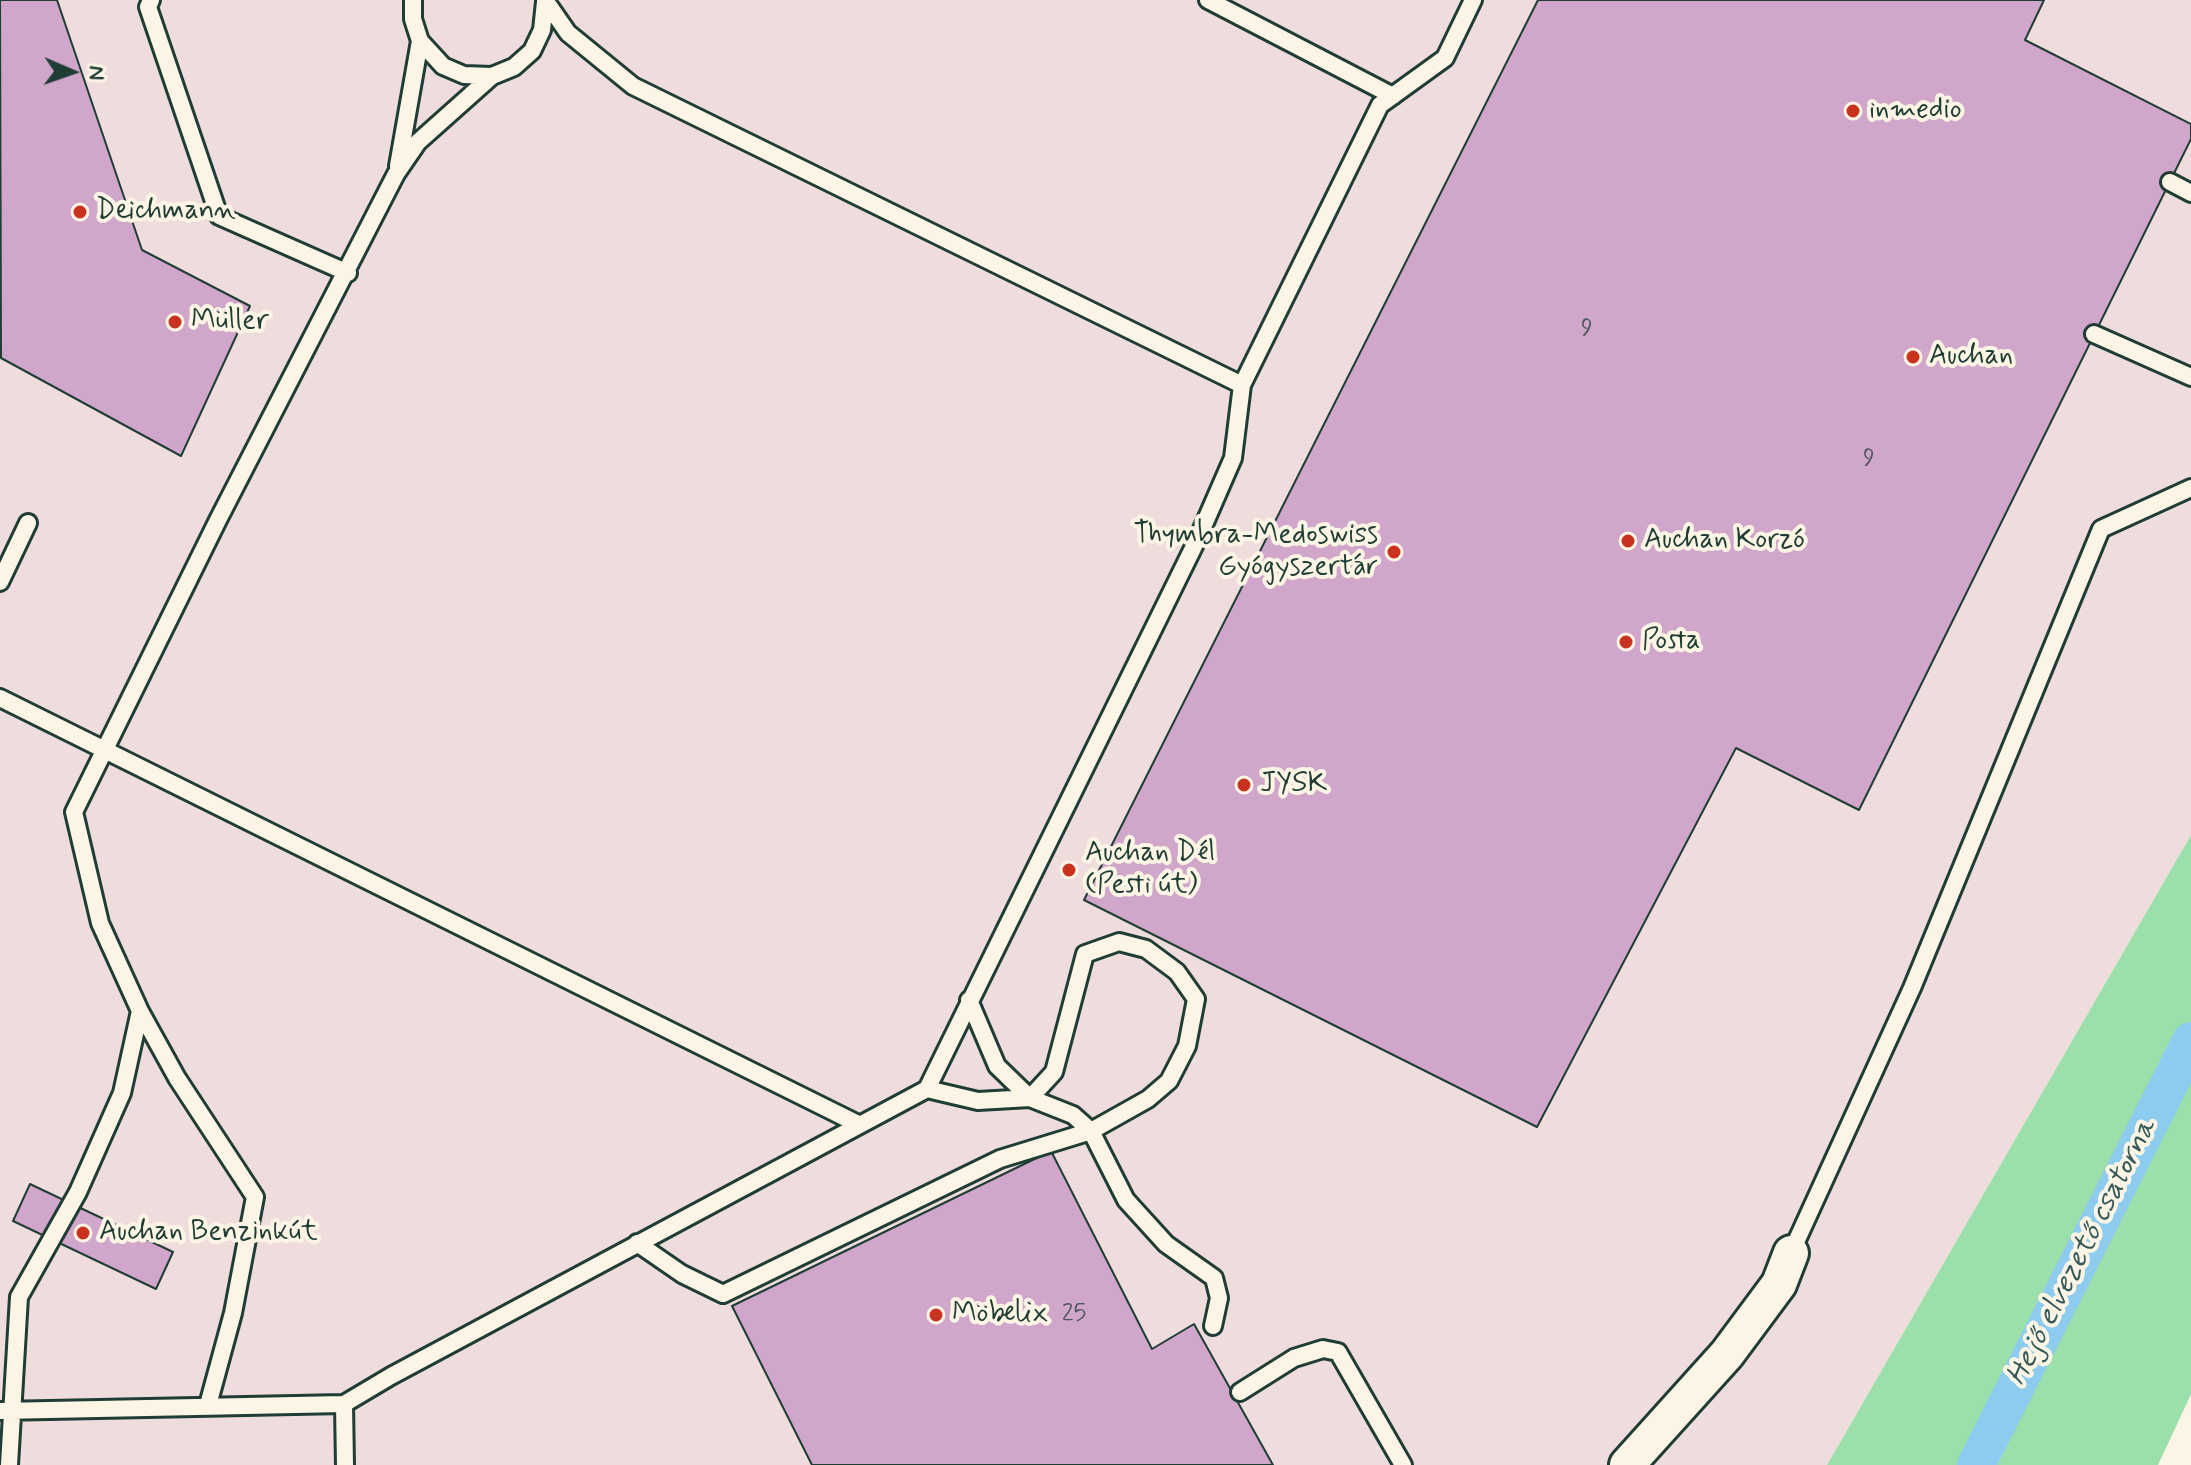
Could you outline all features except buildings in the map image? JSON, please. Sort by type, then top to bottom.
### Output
[{"type":"street","points":[[1627,1465],[1727,1354],[1779,1284],[1791,1253]]},
{"type":"lane","points":[[151,0],[148,7],[219,216],[348,273]]},
{"type":"lane","points":[[396,0],[413,19]]},
{"type":"lane","points":[[413,0],[413,19],[420,41],[443,66],[464,75],[492,76]]},
{"type":"lane","points":[[1208,0],[1393,96]]},
{"type":"lane","points":[[5,1411],[344,1404],[927,1089],[1199,536],[1233,458],[1242,385],[1380,105],[1445,58],[1473,0]]},
{"type":"lane","points":[[545,1],[568,33],[633,86],[1242,385]]},
{"type":"lane","points":[[208,1405],[233,1313],[255,1197],[177,1078],[140,1011],[100,923],[74,812],[218,520],[348,273],[396,174],[418,142],[492,76],[514,67],[532,51],[542,30],[545,1]]},
{"type":"lane","points":[[396,174],[420,41]]},
{"type":"lane","points":[[2170,182],[2191,193]]},
{"type":"lane","points":[[2094,334],[2191,377]]},
{"type":"lane","points":[[1791,1253],[1912,988],[2101,529],[2191,488]]},
{"type":"lane","points":[[0,582],[28,523]]},
{"type":"lane","points":[[0,698],[858,1124]]},
{"type":"lane","points":[[637,1243],[682,1274],[723,1294],[1000,1159],[1091,1131],[1159,1090],[1169,1081],[1187,1046],[1196,999],[1177,972],[1146,949],[1119,942],[1085,954],[1054,1072],[1030,1098],[978,1101],[927,1089]]},
{"type":"lane","points":[[969,1000],[997,1066],[1030,1098],[1073,1115],[1091,1131],[1126,1200],[1166,1244],[1214,1278],[1219,1298],[1213,1326]]},
{"type":"lane","points":[[9,1465],[5,1411],[19,1297],[78,1192],[122,1093],[140,1011]]},
{"type":"lane","points":[[1240,1392],[1294,1358],[1323,1349],[1338,1352],[1405,1464]]},
{"type":"lane","points":[[344,1404],[345,1465]]},
{"type":"shaded area","points":[[0,0],[2191,0],[2191,835],[1827,1465],[0,1465]]},
{"type":"green space","points":[[2191,835],[2191,1394],[2158,1465],[1827,1465]]},
{"type":"waterway","name":"Hejő elvezető csatorna","points":[[1976,1465],[2191,1041]]},
{"type":"place","name":"inmedio","points":[[1853,111]]},
{"type":"place","name":"Deichmann","points":[[80,212]]},
{"type":"place","name":"Müller","points":[[175,322]]},
{"type":"place","name":"Auchan","points":[[1913,357]]},
{"type":"place","name":"Auchan Korzó","points":[[1628,541]]},
{"type":"place","name":"Thymbra-Medoswiss Gyógyszertár","points":[[1394,552]]},
{"type":"place","name":"Posta","points":[[1626,642]]},
{"type":"place","name":"JYSK","points":[[1244,785]]},
{"type":"place","name":"Auchan Dél (Pesti út)","points":[[1069,870]]},
{"type":"place","name":"Auchan Benzinkút","points":[[83,1233]]},
{"type":"place","name":"Möbelix","points":[[936,1315]]}]
